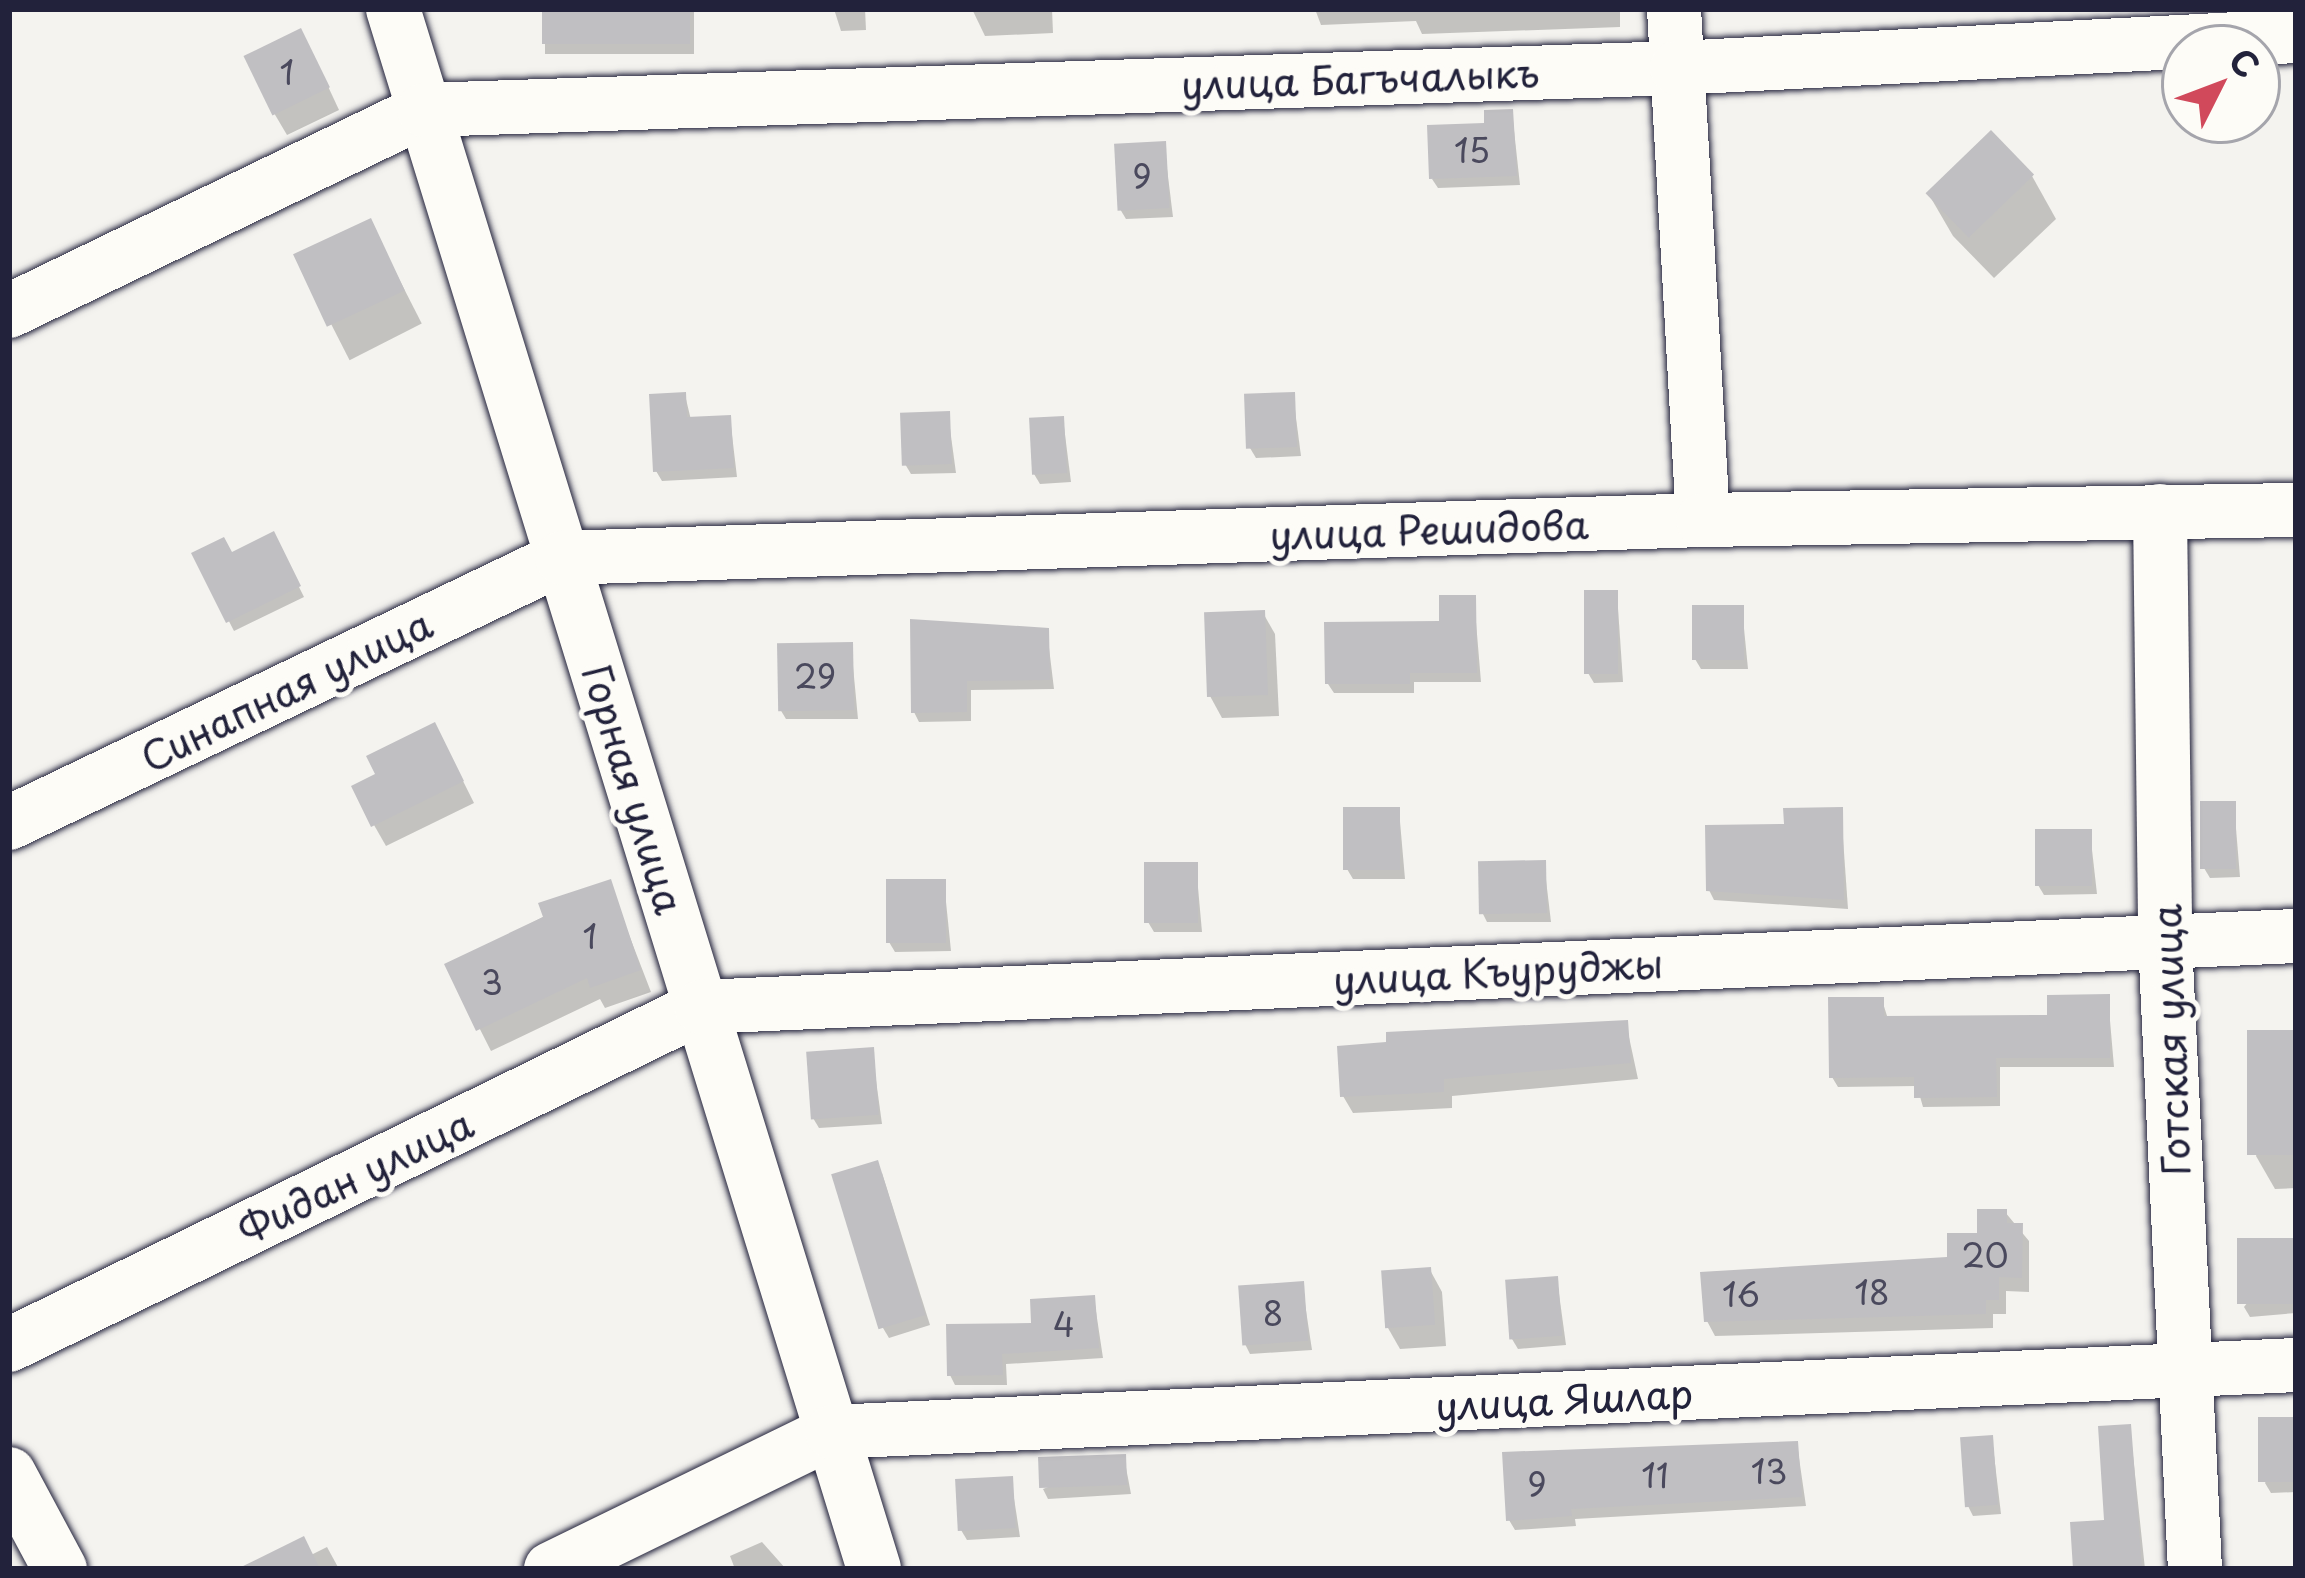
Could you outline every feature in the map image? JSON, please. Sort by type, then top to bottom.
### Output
[{"type":"street","name":"Горная улица","points":[[393,9],[874,1569]]},
{"type":"street","points":[[1674,9],[1703,520]]},
{"type":"street","name":"улица Багъчалыкъ","points":[[424,110],[1677,68],[2296,36]]},
{"type":"street","points":[[9,311],[424,110]]},
{"type":"street","name":"улица Решидова","points":[[562,558],[1703,520],[2296,510]]},
{"type":"street","name":"Готская улица","points":[[2160,511],[2165,941],[2195,1569]]},
{"type":"street","name":"Синапная улица","points":[[9,823],[562,558]]},
{"type":"street","name":"улица Къуруджы","points":[[701,1007],[2296,936]]},
{"type":"street","name":"Фидан улица","points":[[9,1345],[701,1007]]},
{"type":"street","name":"улица Яшлар","points":[[832,1432],[2296,1365]]},
{"type":"street","points":[[551,1569],[832,1432]]},
{"type":"street","points":[[9,1474],[60,1569]]},
{"type":"building","points":[[542,9],[690,9],[690,44],[542,44]]},
{"type":"building","points":[[301,28],[330,87],[272,115],[243,56]]},
{"type":"building","points":[[1513,109],[1517,176],[1429,179],[1427,125],[1484,123],[1484,110]]},
{"type":"building","points":[[1991,130],[2034,175],[1969,238],[1926,193]]},
{"type":"building","points":[[1166,141],[1170,208],[1118,211],[1114,144]]},
{"type":"building","points":[[371,218],[405,291],[327,327],[293,254]]},
{"type":"building","points":[[686,392],[687,417],[731,415],[734,468],[653,472],[649,394]]},
{"type":"building","points":[[1295,392],[1297,447],[1246,449],[1244,394]]},
{"type":"building","points":[[950,411],[952,464],[902,466],[900,413]]},
{"type":"building","points":[[1064,416],[1067,473],[1032,475],[1029,418]]},
{"type":"building","points":[[274,531],[301,586],[226,623],[191,553],[224,537],[232,552]]},
{"type":"building","points":[[1584,590],[1618,590],[1618,674],[1584,674]]},
{"type":"building","points":[[1439,595],[1476,595],[1477,673],[1410,673],[1410,684],[1325,684],[1324,622],[1439,621]]},
{"type":"building","points":[[1692,605],[1744,605],[1744,660],[1692,660]]},
{"type":"building","points":[[1265,610],[1268,695],[1207,697],[1204,612]]},
{"type":"building","points":[[910,619],[1049,628],[1050,680],[967,681],[967,712],[911,713]]},
{"type":"building","points":[[853,642],[854,710],[778,711],[777,643]]},
{"type":"building","points":[[435,722],[464,781],[371,827],[351,786],[375,774],[366,756]]},
{"type":"building","points":[[2200,801],[2236,801],[2236,869],[2200,869]]},
{"type":"building","points":[[1343,807],[1400,807],[1400,870],[1343,870]]},
{"type":"building","points":[[1843,807],[1844,900],[1706,891],[1705,825],[1784,824],[1783,808]]},
{"type":"building","points":[[2035,829],[2092,829],[2092,886],[2035,886]]},
{"type":"building","points":[[1546,860],[1547,913],[1479,914],[1478,861]]},
{"type":"building","points":[[1144,862],[1198,862],[1198,923],[1144,923]]},
{"type":"building","points":[[611,879],[641,970],[590,988],[587,978],[476,1031],[444,964],[543,917],[538,903]]},
{"type":"building","points":[[886,879],[946,879],[946,943],[886,943]]},
{"type":"building","points":[[2110,994],[2110,1058],[1996,1058],[1997,1097],[1914,1098],[1914,1077],[1829,1078],[1828,997],[1884,997],[1884,1016],[2047,1015],[2047,995]]},
{"type":"building","points":[[1628,1020],[1631,1063],[1444,1079],[1444,1092],[1340,1097],[1337,1046],[1386,1042],[1386,1032]]},
{"type":"building","points":[[2247,1030],[2296,1030],[2296,1155],[2247,1155]]},
{"type":"building","points":[[874,1047],[879,1115],[811,1120],[806,1052]]},
{"type":"building","points":[[878,1160],[925,1315],[879,1329],[831,1174]]},
{"type":"building","points":[[1977,1209],[2007,1209],[2007,1223],[2023,1223],[2022,1278],[1999,1277],[1999,1300],[1986,1300],[1986,1314],[1704,1322],[1700,1272],[1947,1257],[1947,1233],[1977,1233]]},
{"type":"building","points":[[2237,1238],[2296,1238],[2296,1304],[2237,1304]]},
{"type":"building","points":[[1431,1267],[1435,1325],[1385,1328],[1381,1270]]},
{"type":"building","points":[[1558,1276],[1562,1336],[1509,1340],[1505,1280]]},
{"type":"building","points":[[1304,1281],[1308,1341],[1242,1345],[1238,1286]]},
{"type":"building","points":[[1095,1295],[1099,1348],[1002,1354],[1003,1375],[947,1376],[946,1324],[1031,1323],[1030,1299]]},
{"type":"building","points":[[2258,1417],[2296,1417],[2296,1482],[2258,1482]]},
{"type":"building","points":[[2131,1424],[2142,1569],[2073,1569],[2070,1522],[2104,1520],[2098,1426]]},
{"type":"building","points":[[1993,1435],[1998,1505],[1965,1507],[1960,1437]]},
{"type":"building","points":[[1798,1441],[1802,1497],[1571,1509],[1572,1516],[1506,1521],[1502,1452]]},
{"type":"building","points":[[1126,1454],[1127,1485],[1039,1488],[1038,1457]]},
{"type":"building","points":[[1013,1476],[1016,1528],[958,1531],[955,1479]]},
{"type":"building","points":[[304,1536],[320,1569],[237,1569]]}]
